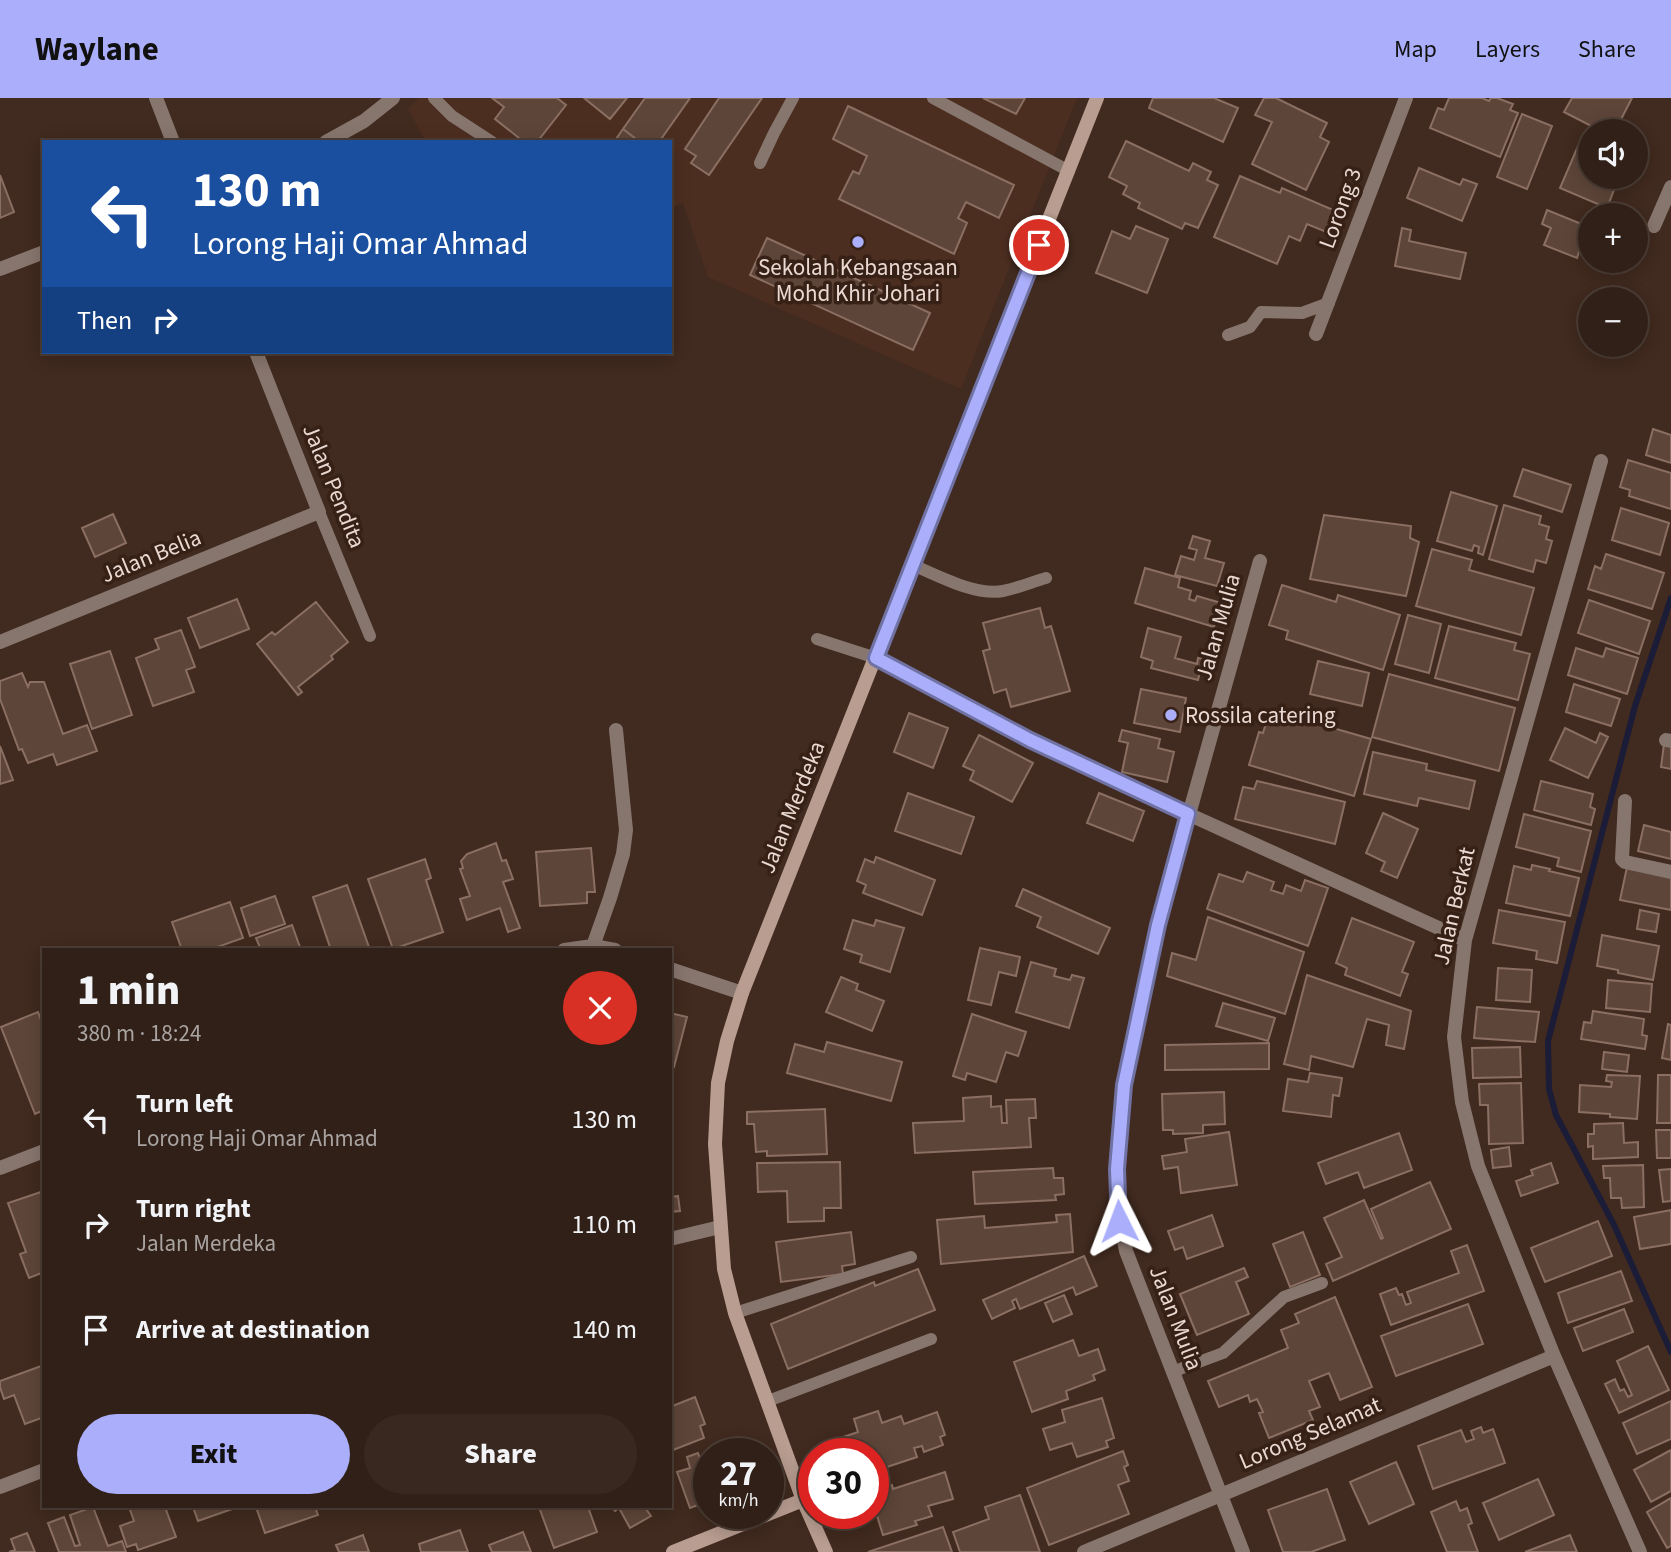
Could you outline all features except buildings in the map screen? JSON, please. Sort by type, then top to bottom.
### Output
[{"type":"street","points":[[156,98],[172,140]]},
{"type":"street","points":[[330,140],[364,121],[393,98]]},
{"type":"street","name":"Jalan Merdeka","points":[[798,1486],[735,1314],[724,1269],[715,1144],[718,1083],[727,1041],[742,993],[1097,98]]},
{"type":"street","name":"Lorong 3","points":[[1316,334],[1406,98]]},
{"type":"street","points":[[1654,226],[1671,187]]},
{"type":"street","points":[[0,269],[42,253]]},
{"type":"street","name":"Jalan Pendita","points":[[257,354],[319,512]]},
{"type":"street","name":"Jalan Berkat","points":[[1601,461],[1465,940],[1454,1037],[1462,1102],[1478,1166],[1553,1356],[1640,1552]]},
{"type":"street","name":"Jalan Belia","points":[[0,642],[319,512]]},
{"type":"street","name":"Jalan Mulia","points":[[1243,1552],[1126,1251],[1119,1221],[1117,1169],[1124,1085],[1158,925],[1260,561]]},
{"type":"street","points":[[876,658],[1030,740],[1465,940]]},
{"type":"street","points":[[593,946],[614,887],[626,831],[616,730]]},
{"type":"street","points":[[1625,801],[1622,859],[1625,862],[1671,872]]},
{"type":"street","points":[[578,948],[604,948]]},
{"type":"street","points":[[672,970],[742,993]]},
{"type":"street","points":[[0,1168],[42,1152]]},
{"type":"street","points":[[672,1239],[720,1227]]},
{"type":"street","name":"Lorong Selamat","points":[[1084,1552],[1553,1356]]},
{"type":"street","points":[[0,1487],[42,1471]]},
{"type":"street","points":[[673,1552],[798,1502]]},
{"type":"street","name":"Jalan Merdeka","points":[[816,1529],[826,1552]]},
{"type":"lane","points":[[434,98],[452,116],[489,140]]},
{"type":"lane","points":[[760,163],[793,98]]},
{"type":"lane","points":[[933,98],[1069,171]]},
{"type":"lane","points":[[1228,335],[1250,327],[1261,312],[1302,313],[1329,303]]},
{"type":"lane","name":"Jalan Pendita","points":[[319,512],[370,636]]},
{"type":"lane","points":[[913,565],[958,585],[1001,592],[1046,578]]},
{"type":"lane","points":[[817,639],[876,658]]},
{"type":"lane","points":[[735,1314],[911,1257]]},
{"type":"lane","points":[[1172,1372],[1223,1353],[1284,1297],[1322,1283]]},
{"type":"lane","points":[[768,1401],[931,1339]]},
{"type":"shaded area","name":"Sekolah Kebangsaan Mohd Khir Johari","points":[[419,98],[1077,98],[961,389],[708,277],[683,203],[672,207],[672,140],[425,140],[408,109]]},
{"type":"waterway","points":[[1671,598],[1635,706],[1548,1041],[1549,1089],[1556,1115],[1614,1225],[1671,1352]]},
{"type":"place","name":"Sekolah Kebangsaan Mohd Khir Johari","points":[[858,242]]},
{"type":"place","name":"Rossila catering","points":[[1171,715]]},
{"type":"route","points":[[1039,245],[876,658],[1030,740],[1188,814],[1158,925],[1124,1085],[1117,1169],[1119,1221]]}]
